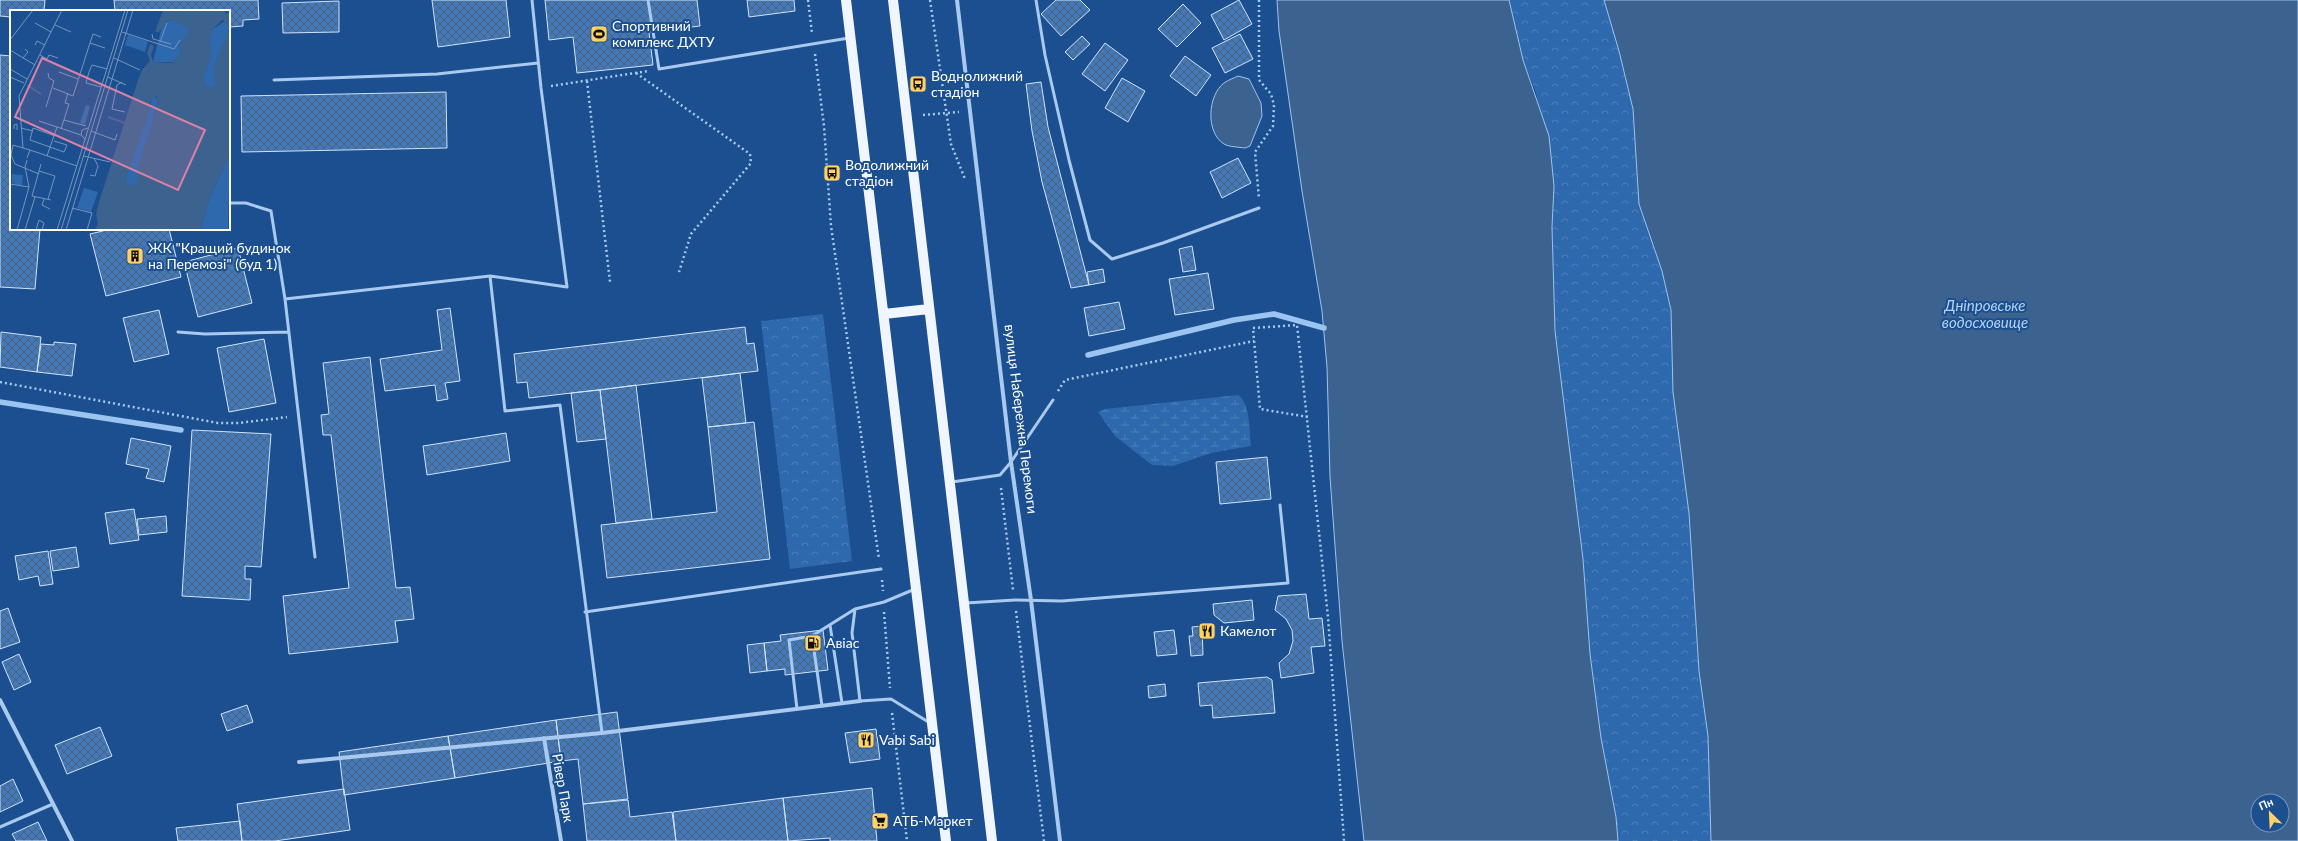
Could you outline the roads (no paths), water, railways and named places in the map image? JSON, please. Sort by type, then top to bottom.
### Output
[{"type":"main road","points":[[846,0],[946,841]]},
{"type":"main road","points":[[893,0],[964,603],[989,841]]},
{"type":"main road","points":[[884,314],[929,309]]},
{"type":"street","name":"вулиця Набережна Перемоги","points":[[957,0],[1011,462],[1031,600],[1060,841]]},
{"type":"street","points":[[0,700],[72,841]]},
{"type":"street","points":[[298,762],[602,733],[860,701]]},
{"type":"street","name":"Рівер Парк","points":[[544,738],[561,841]]},
{"type":"lane","points":[[285,299],[490,276],[567,287],[541,88],[532,0]]},
{"type":"lane","points":[[648,0],[659,69],[813,42],[851,38]]},
{"type":"lane","points":[[1036,0],[1045,55],[1069,160],[1090,240],[1112,259],[1163,243],[1260,208]]},
{"type":"lane","points":[[274,80],[437,74],[538,63]]},
{"type":"lane","points":[[230,203],[246,203],[271,211],[285,299],[315,557]]},
{"type":"lane","points":[[490,276],[505,411],[560,405],[585,612],[602,733]]},
{"type":"lane","points":[[178,332],[205,334],[289,332]]},
{"type":"lane","points":[[950,482],[1000,474],[1011,462],[1053,400]]},
{"type":"lane","points":[[964,603],[1015,600],[1062,601],[1288,583],[1280,505]]},
{"type":"lane","points":[[585,612],[881,569]]},
{"type":"lane","points":[[796,709],[789,640],[812,636],[855,609],[884,602],[917,588]]},
{"type":"lane","points":[[855,609],[852,633],[860,701],[891,698],[933,725]]},
{"type":"lane","points":[[830,625],[842,703]]},
{"type":"lane","points":[[812,636],[822,706]]},
{"type":"lane","points":[[0,827],[53,804]]},
{"type":"water","points":[[1277,0],[1509,0],[1523,60],[1549,136],[1554,186],[1552,227],[1555,331],[1583,559],[1590,654],[1601,738],[1616,817],[1618,841],[1364,841],[1342,641],[1330,477],[1327,367],[1322,311],[1302,191],[1279,31]]},
{"type":"water","name":"Дніпровське водосховище","points":[[1604,0],[2298,0],[2298,841],[1711,841],[1708,736],[1699,671],[1689,513],[1673,392],[1671,310],[1662,271],[1639,204],[1633,109],[1619,51]]},
{"type":"water","points":[[1238,76],[1249,79],[1261,103],[1262,116],[1250,146],[1245,148],[1224,144],[1218,138],[1211,123],[1212,104],[1219,89],[1224,83]]},
{"type":"waterway","points":[[1088,355],[1234,320],[1274,314],[1324,328]]},
{"type":"waterway","points":[[0,402],[181,430]]},
{"type":"place","name":"Спортивний комплекс ДХТУ","points":[[599,34]]},
{"type":"place","name":"Воднолижний стадіон","points":[[918,84]]},
{"type":"place","name":"Водолижний стадіон","points":[[832,173]]},
{"type":"place","name":"ЖК \"Кращий будинок на Перемозі\" (буд 1)","points":[[135,256]]},
{"type":"place","name":"Камелот","points":[[1207,631]]},
{"type":"place","name":"Авіас","points":[[813,643]]},
{"type":"place","name":"Vabi Sabi","points":[[866,740]]},
{"type":"place","name":"АТБ-Маркет","points":[[880,821]]}]
